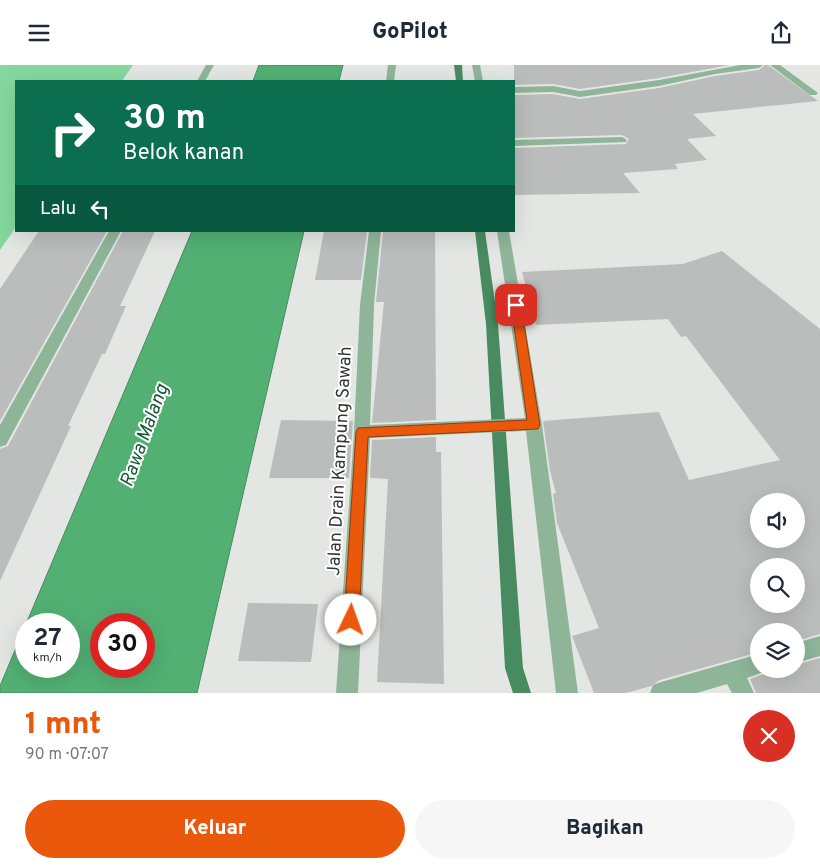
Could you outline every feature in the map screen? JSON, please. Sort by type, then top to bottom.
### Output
[{"type":"street","points":[[202,80],[210,65]]},
{"type":"street","points":[[390,80],[392,65]]},
{"type":"street","points":[[476,65],[479,80]]},
{"type":"street","points":[[515,90],[552,89],[580,94],[659,83],[714,71],[760,65]]},
{"type":"street","points":[[774,65],[813,93]]},
{"type":"street","points":[[515,143],[622,140]]},
{"type":"street","points":[[0,440],[114,232]]},
{"type":"street","name":"Jalan Drain Kampung Sawah","points":[[347,693],[362,432],[367,305],[375,232]]},
{"type":"street","points":[[503,232],[516,305],[528,425],[567,693]]},
{"type":"street","points":[[362,432],[528,425]]},
{"type":"street","points":[[805,650],[820,646]]},
{"type":"street","points":[[662,693],[750,666]]},
{"type":"street","points":[[732,671],[743,693]]},
{"type":"shaded area","points":[[0,65],[133,65],[123,80],[15,80],[15,228],[0,250]]},
{"type":"water","points":[[259,65],[343,65],[339,80],[253,80]]},
{"type":"water","name":"Rawa Malang","points":[[192,232],[304,232],[197,693],[0,693],[0,686],[15,650],[15,678],[80,678],[80,613],[31,613]]},
{"type":"building","points":[[514,65],[730,65],[659,78],[580,89],[553,84],[515,85]]},
{"type":"building","points":[[768,65],[818,101],[693,114],[716,136],[687,139],[707,160],[675,164],[678,169],[623,173],[640,193],[515,195],[515,148],[626,144],[629,139],[622,135],[515,138],[515,95],[553,94],[580,99],[659,88],[715,76],[759,70]]},
{"type":"building","points":[[38,232],[106,232],[0,421],[0,289]]},
{"type":"building","points":[[122,232],[155,232],[120,306],[126,306],[105,354],[102,354],[68,426],[71,426],[0,581],[0,449],[8,446]]},
{"type":"building","points":[[324,232],[367,232],[361,280],[315,280]]},
{"type":"building","points":[[383,232],[435,232],[436,420],[372,423],[384,302],[376,302]]},
{"type":"building","points":[[722,251],[820,329],[820,634],[805,638],[805,623],[750,623],[750,655],[660,680],[651,686],[626,693],[594,693],[572,636],[599,628],[557,523],[553,494],[556,493],[550,471],[543,421],[659,412],[689,480],[780,460],[686,336],[681,337],[668,319],[536,325],[522,272],[683,264]]},
{"type":"building","points":[[281,420],[353,421],[349,478],[269,478]]},
{"type":"building","points":[[436,437],[436,452],[441,452],[444,684],[377,682],[388,479],[370,478],[372,440]]},
{"type":"building","points":[[248,603],[318,604],[311,662],[238,661]]},
{"type":"building","points":[[820,658],[820,693],[756,693],[750,679],[805,678],[805,662]]},
{"type":"waterway","points":[[458,65],[460,80]]},
{"type":"waterway","points":[[480,232],[492,324],[514,668],[522,693]]},
{"type":"route","points":[[351,620],[362,432],[534,425],[516,305]]}]
